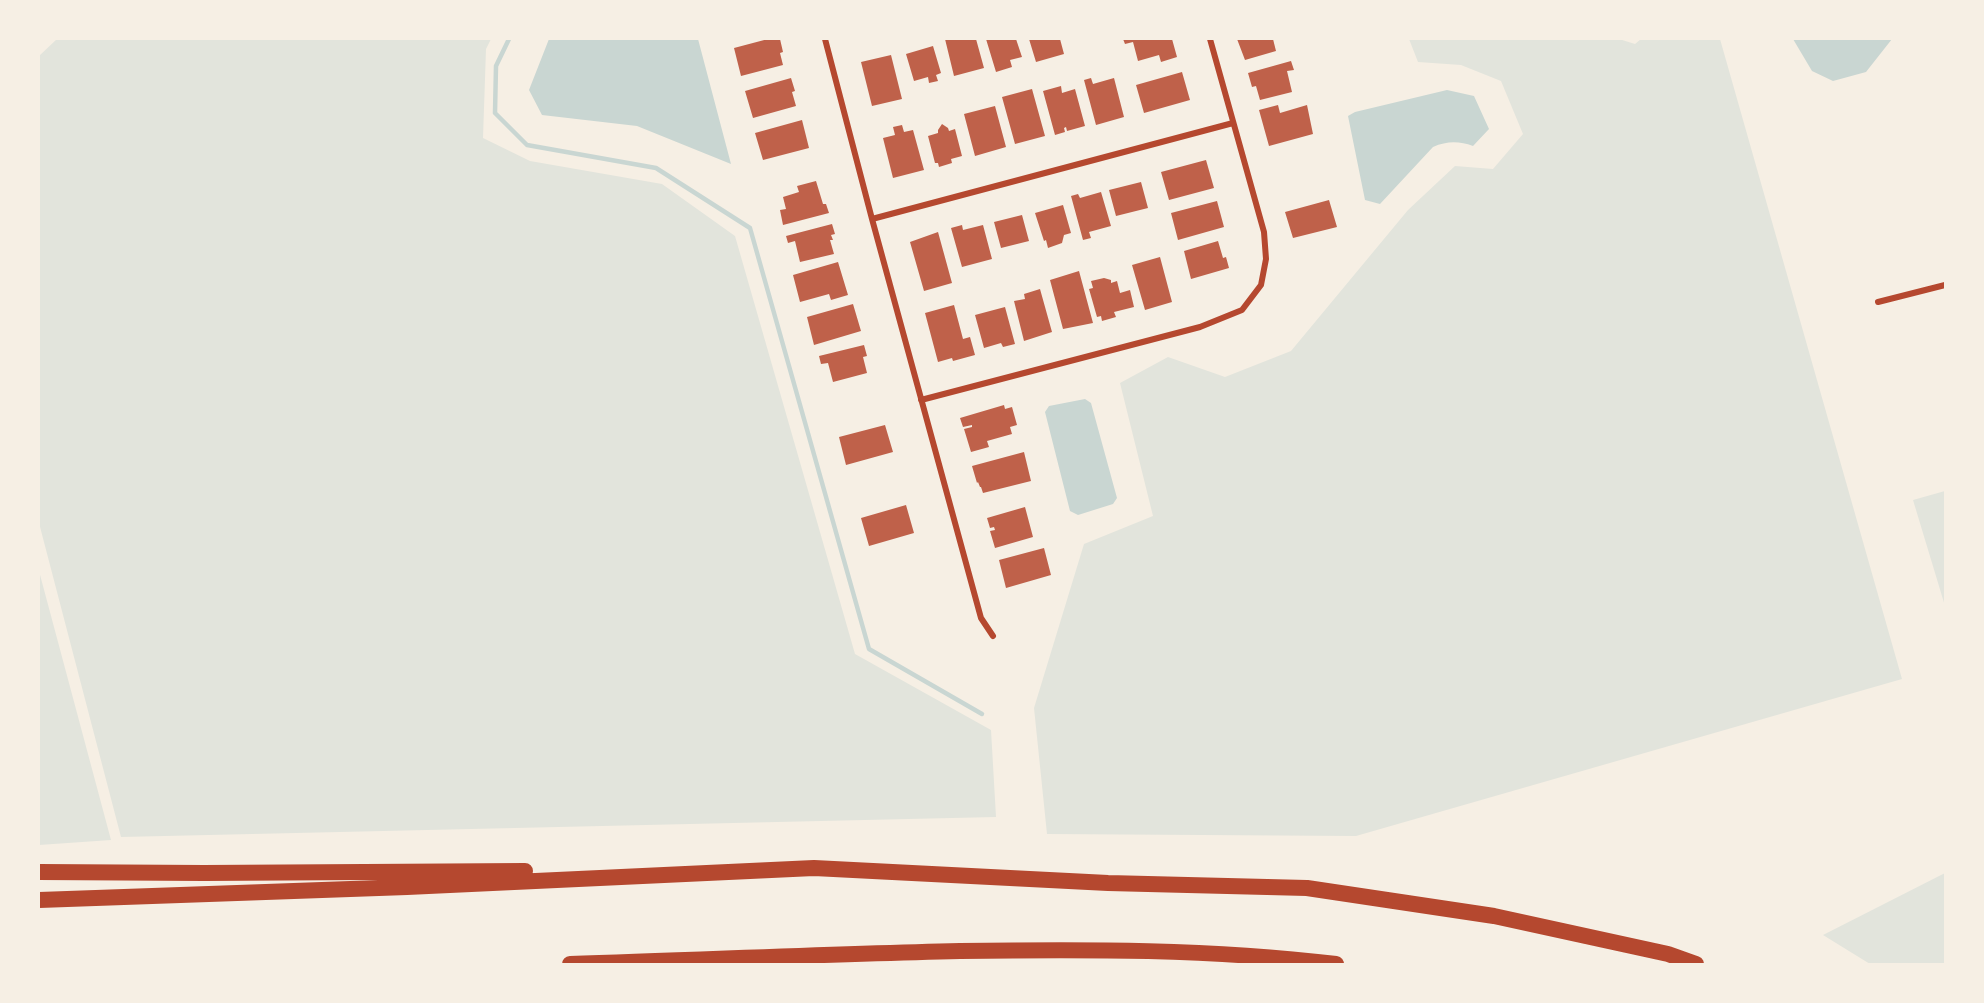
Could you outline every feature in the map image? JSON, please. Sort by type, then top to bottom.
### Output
[{"type":"highway","points":[[39,900],[407,887],[814,868]]},
{"type":"highway","points":[[39,872],[216,873],[814,868],[1108,883],[1307,888],[1494,916],[1668,954],[1696,964]]},
{"type":"highway","points":[[570,964],[909,952],[1122,949],[1219,953],[1336,964]]},
{"type":"highway","points":[[838,964],[909,952]]},
{"type":"street","points":[[825,39],[981,618],[993,636]]},
{"type":"street","points":[[921,400],[1200,327],[1242,310],[1261,285],[1266,259],[1264,232],[1210,39]]},
{"type":"street","points":[[872,219],[1233,123]]},
{"type":"street","points":[[1878,302],[1945,285]]},
{"type":"shaded area","points":[[57,39],[491,39],[486,49],[483,138],[530,161],[662,184],[735,236],[855,654],[991,730],[996,817],[121,837],[39,523],[39,56]]},
{"type":"shaded area","points":[[549,39],[698,39],[731,164],[637,126],[542,115],[529,90]]},
{"type":"shaded area","points":[[1409,39],[1619,39],[1635,44],[1641,39],[1720,39],[1902,679],[1356,836],[1047,834],[1034,708],[1084,544],[1153,516],[1120,383],[1168,357],[1225,377],[1291,351],[1408,210],[1455,166],[1493,169],[1523,134],[1501,81],[1461,65],[1418,62]]},
{"type":"shaded area","points":[[1793,39],[1892,39],[1866,72],[1833,81],[1812,71]]},
{"type":"shaded area","points":[[1447,90],[1474,96],[1489,129],[1473,146],[1453,142],[1433,147],[1380,204],[1365,200],[1348,116],[1355,112]]},
{"type":"shaded area","points":[[1085,399],[1091,403],[1117,498],[1113,504],[1078,515],[1070,511],[1045,412],[1049,406]]},
{"type":"shaded area","points":[[1945,491],[1945,606],[1913,500]]},
{"type":"shaded area","points":[[39,571],[111,840],[39,845]]},
{"type":"shaded area","points":[[1945,873],[1945,964],[1870,964],[1823,935]]},
{"type":"building","points":[[768,39],[780,39],[783,65],[741,76],[734,48]]},
{"type":"building","points":[[945,39],[976,39],[984,68],[954,76]]},
{"type":"building","points":[[986,39],[1016,39],[1022,57],[1010,60],[1012,67],[996,72]]},
{"type":"building","points":[[1029,39],[1060,39],[1064,54],[1036,62]]},
{"type":"building","points":[[1123,39],[1172,39],[1177,57],[1161,62],[1159,55],[1138,61],[1133,42],[1125,44]]},
{"type":"building","points":[[1237,39],[1273,39],[1276,51],[1245,60]]},
{"type":"building","points":[[933,46],[941,73],[936,75],[938,81],[929,83],[928,77],[914,81],[906,54]]},
{"type":"building","points":[[891,55],[902,99],[872,106],[861,62]]},
{"type":"building","points":[[1291,61],[1294,70],[1287,71],[1292,92],[1260,100],[1256,86],[1252,87],[1248,73]]},
{"type":"building","points":[[1182,72],[1190,100],[1144,113],[1136,85]]},
{"type":"building","points":[[791,78],[796,106],[753,118],[745,91]]},
{"type":"building","points":[[1091,78],[1093,84],[1114,78],[1124,117],[1096,125],[1084,80]]},
{"type":"building","points":[[1061,86],[1062,93],[1075,89],[1085,126],[1067,131],[1066,127],[1065,132],[1055,135],[1043,91]]},
{"type":"building","points":[[1032,89],[1045,136],[1015,144],[1002,97]]},
{"type":"building","points":[[1278,105],[1280,113],[1307,105],[1313,134],[1269,146],[1259,110]]},
{"type":"building","points":[[995,106],[1006,147],[975,156],[964,114]]},
{"type":"building","points":[[802,120],[809,148],[763,160],[755,133]]},
{"type":"building","points":[[942,124],[949,131],[955,129],[962,156],[951,159],[952,163],[939,167],[938,163],[935,163],[928,136],[938,133]]},
{"type":"building","points":[[902,125],[904,132],[913,130],[924,170],[893,178],[883,138],[895,135],[893,127]]},
{"type":"building","points":[[1206,160],[1214,188],[1169,200],[1161,172]]},
{"type":"building","points":[[816,181],[823,204],[826,204],[829,213],[783,225],[780,210],[786,209],[783,197],[799,192],[797,186]]},
{"type":"building","points":[[1141,182],[1148,208],[1116,216],[1109,190]]},
{"type":"building","points":[[1101,192],[1111,226],[1089,232],[1091,238],[1083,240],[1071,196],[1078,194],[1080,198]]},
{"type":"building","points":[[1329,200],[1337,227],[1293,238],[1285,212]]},
{"type":"building","points":[[1217,201],[1224,227],[1178,240],[1171,213]]},
{"type":"building","points":[[1063,205],[1071,233],[1064,235],[1062,243],[1048,248],[1035,213]]},
{"type":"building","points":[[1022,215],[1029,241],[1001,248],[994,222]]},
{"type":"building","points":[[832,224],[835,234],[831,235],[833,240],[830,240],[834,254],[800,262],[795,241],[788,243],[786,236]]},
{"type":"building","points":[[962,225],[963,230],[983,225],[992,259],[962,267],[951,228]]},
{"type":"building","points":[[938,232],[952,283],[924,291],[910,242]]},
{"type":"building","points":[[1218,241],[1229,268],[1191,279],[1184,251]]},
{"type":"building","points":[[1160,257],[1172,302],[1145,310],[1132,265]]},
{"type":"building","points":[[838,262],[848,295],[831,300],[829,294],[800,302],[793,275]]},
{"type":"building","points":[[1079,271],[1093,323],[1063,329],[1050,280]]},
{"type":"building","points":[[1104,278],[1111,280],[1111,283],[1117,281],[1120,293],[1130,290],[1134,307],[1114,312],[1116,317],[1102,321],[1101,316],[1097,317],[1089,289],[1093,288],[1091,281]]},
{"type":"building","points":[[1040,289],[1052,332],[1024,341],[1014,301],[1025,299],[1024,294]]},
{"type":"building","points":[[853,304],[861,331],[814,345],[807,317]]},
{"type":"building","points":[[954,305],[963,339],[970,337],[975,355],[953,361],[952,358],[938,362],[925,313]]},
{"type":"building","points":[[1005,307],[1015,344],[1003,347],[1001,343],[984,348],[975,315]]},
{"type":"building","points":[[864,345],[867,356],[863,357],[867,373],[833,382],[828,363],[821,364],[819,356]]},
{"type":"building","points":[[1004,405],[1005,409],[1012,407],[1017,425],[1010,427],[1012,434],[987,441],[989,447],[971,452],[964,429],[972,425],[963,427],[960,418]]},
{"type":"building","points":[[885,425],[893,452],[846,465],[839,437]]},
{"type":"building","points":[[1024,452],[1031,481],[983,493],[972,466]]},
{"type":"building","points":[[906,505],[914,533],[869,546],[861,518]]},
{"type":"building","points":[[1025,507],[1033,537],[995,548],[990,531],[995,530],[994,527],[990,528],[987,518]]},
{"type":"building","points":[[1044,548],[1051,575],[1006,588],[999,560]]},
{"type":"waterway","points":[[509,39],[496,66],[495,113],[527,145],[656,168],[750,228],[869,649],[982,714]]}]
